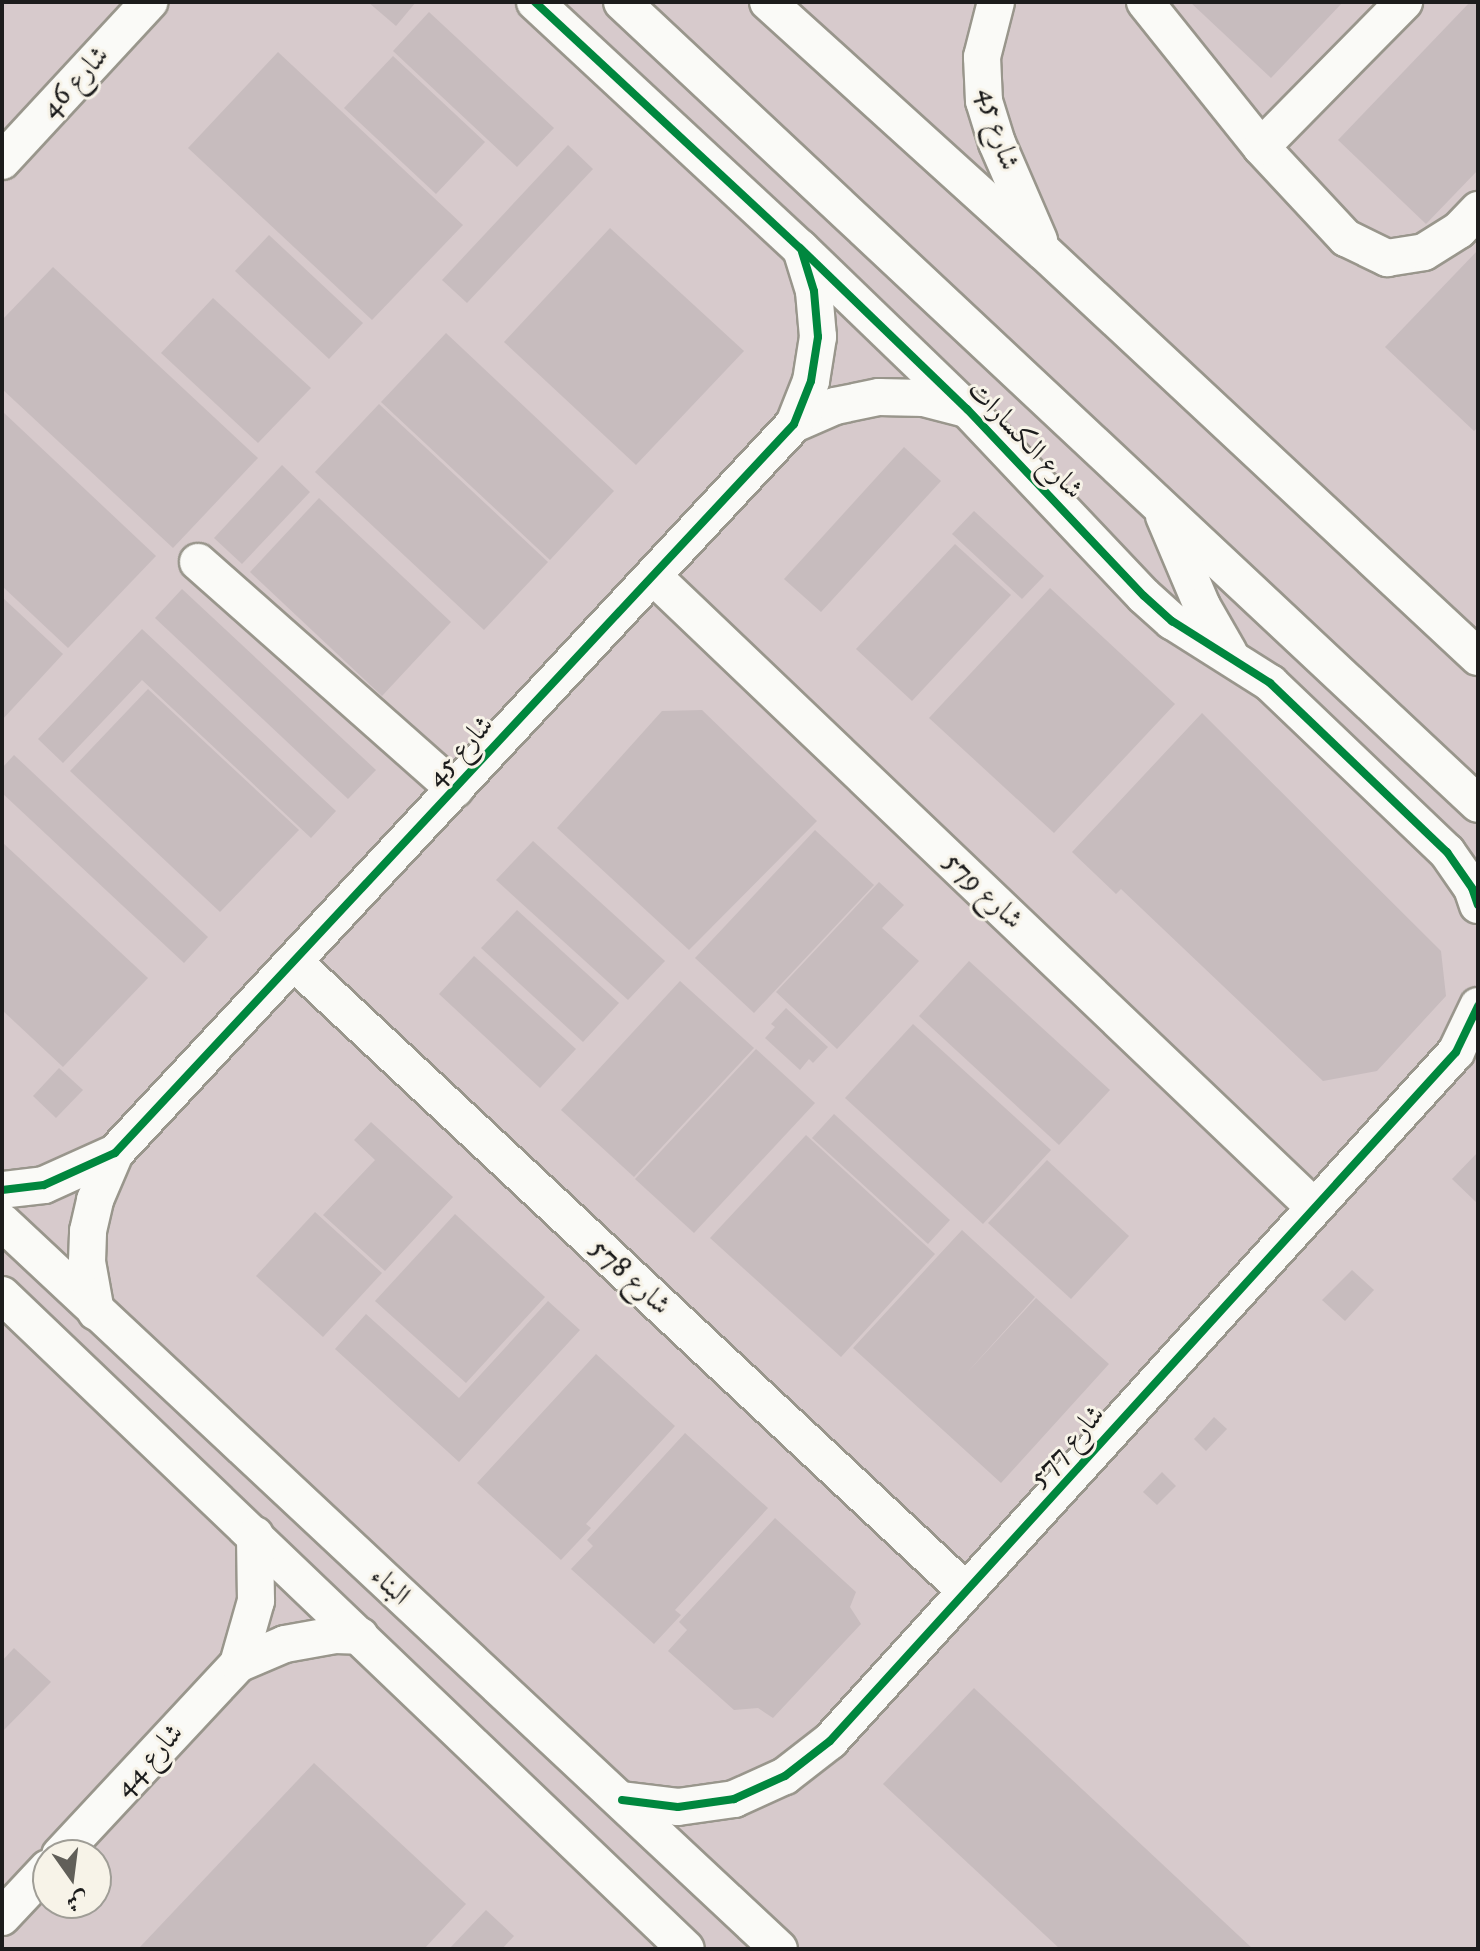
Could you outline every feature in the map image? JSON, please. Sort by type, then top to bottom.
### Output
[{"type":"street","name":"شارع 46","points":[[2,161],[149,2]]},
{"type":"street","name":"شارع الكسارات","points":[[535,2],[800,248],[967,409],[1144,596],[1172,621],[1229,653],[1270,683],[1447,852],[1472,888],[1478,905]]},
{"type":"street","name":"شارع الكسارات","points":[[622,2],[1478,804]]},
{"type":"street","points":[[768,2],[1044,252],[1478,657]]},
{"type":"street","name":"شارع 45","points":[[996,2],[982,57],[984,101],[997,143],[1044,252]]},
{"type":"street","points":[[1145,2],[1261,147],[1346,238],[1387,258],[1424,252],[1459,230],[1478,210]]},
{"type":"street","points":[[1261,147],[1404,2]]},
{"type":"street","name":"شارع 45","points":[[96,1312],[87,1262],[88,1231],[95,1200],[115,1153],[794,424],[811,381],[818,337],[814,291],[800,248]]},
{"type":"street","name":"شارع 45","points":[[794,424],[835,406],[879,397],[924,398],[967,409]]},
{"type":"street","points":[[1160,507],[1202,606],[1229,653]]},
{"type":"street","points":[[198,562],[455,789]]},
{"type":"street","name":"شارع 579","points":[[653,576],[1314,1207]]},
{"type":"street","name":"شارع 578","points":[[294,962],[966,1591]]},
{"type":"street","name":"شارع 577","points":[[622,1800],[678,1807],[734,1799],[785,1776],[830,1741],[1456,1052],[1478,1006]]},
{"type":"street","name":"شارع 45","points":[[2,1190],[44,1185],[115,1153]]},
{"type":"street","name":"البناء","points":[[2,1222],[779,1949]]},
{"type":"street","name":"البناء","points":[[2,1295],[686,1949]]},
{"type":"street","points":[[2,1332],[42,1333]]},
{"type":"street","name":"شارع 44","points":[[238,1664],[256,1601],[255,1535]]},
{"type":"street","name":"شارع 44","points":[[75,1839],[238,1664],[285,1644],[335,1635],[360,1636]]},
{"type":"street","points":[[2,1917],[32,1885]]},
{"type":"shaded area","points":[[2,2],[1478,2],[1478,1949],[2,1949]]},
{"type":"building","points":[[368,2],[416,2],[396,26]]},
{"type":"building","points":[[1190,2],[1343,2],[1271,78]]},
{"type":"building","points":[[1470,2],[1478,2],[1478,170],[1426,224],[1338,140]]},
{"type":"building","points":[[429,12],[554,128],[517,167],[393,51]]},
{"type":"building","points":[[278,52],[463,225],[372,320],[188,148]]},
{"type":"building","points":[[393,56],[485,142],[436,194],[344,108]]},
{"type":"building","points":[[568,145],[593,169],[467,303],[442,280]]},
{"type":"building","points":[[610,228],[744,351],[636,465],[504,342]]},
{"type":"building","points":[[269,235],[363,323],[329,359],[235,271]]},
{"type":"building","points":[[1478,250],[1478,427],[1474,431],[1385,347]]},
{"type":"building","points":[[53,267],[258,458],[173,548],[2,389],[2,320]]},
{"type":"building","points":[[213,298],[311,388],[258,443],[161,353]]},
{"type":"building","points":[[446,333],[614,491],[550,560],[381,402]]},
{"type":"building","points":[[379,404],[548,562],[484,630],[315,472]]},
{"type":"building","points":[[2,411],[156,556],[68,648],[2,586]]},
{"type":"building","points":[[904,447],[941,481],[821,612],[784,579]]},
{"type":"building","points":[[282,465],[310,492],[242,564],[214,538]]},
{"type":"building","points":[[319,498],[451,622],[382,696],[250,572]]},
{"type":"building","points":[[974,511],[1044,576],[1022,599],[952,534]]},
{"type":"building","points":[[955,544],[1011,595],[912,701],[856,649]]},
{"type":"building","points":[[1050,588],[1175,704],[1054,833],[929,718]]},
{"type":"building","points":[[182,589],[376,770],[348,799],[155,618]]},
{"type":"building","points":[[2,597],[63,654],[2,720]]},
{"type":"building","points":[[142,629],[336,811],[311,838],[142,680],[63,763],[38,739]]},
{"type":"building","points":[[148,689],[299,830],[220,912],[70,771]]},
{"type":"building","points":[[702,710],[817,821],[689,950],[557,828],[662,711]]},
{"type":"building","points":[[1202,713],[1441,951],[1446,996],[1377,1071],[1323,1081],[1121,889],[1116,894],[1072,852]]},
{"type":"building","points":[[14,755],[208,937],[184,963],[2,793],[2,768]]},
{"type":"building","points":[[815,830],[874,885],[754,1013],[695,958]]},
{"type":"building","points":[[533,841],[665,961],[628,1000],[496,880]]},
{"type":"building","points":[[2,842],[148,978],[63,1067],[2,1010]]},
{"type":"building","points":[[879,882],[904,905],[882,928],[919,961],[837,1049],[776,992]]},
{"type":"building","points":[[517,910],[619,1003],[583,1042],[481,948]]},
{"type":"building","points":[[474,956],[576,1049],[540,1088],[439,994]]},
{"type":"building","points":[[969,961],[1110,1090],[1059,1145],[919,1016]]},
{"type":"building","points":[[680,981],[754,1048],[634,1177],[561,1110]]},
{"type":"building","points":[[786,1008],[828,1047],[813,1063],[809,1059],[800,1070],[765,1038],[775,1027],[771,1024]]},
{"type":"building","points":[[913,1024],[1051,1150],[983,1224],[845,1098]]},
{"type":"building","points":[[756,1049],[815,1103],[694,1233],[635,1179]]},
{"type":"building","points":[[59,1068],[83,1090],[56,1118],[33,1096]]},
{"type":"building","points":[[834,1114],[950,1220],[928,1244],[812,1138]]},
{"type":"building","points":[[371,1122],[453,1197],[385,1271],[323,1215],[375,1160],[354,1140]]},
{"type":"building","points":[[806,1135],[935,1254],[841,1357],[710,1238]]},
{"type":"building","points":[[1478,1152],[1478,1204],[1452,1179]]},
{"type":"building","points":[[1047,1160],[1129,1236],[1071,1299],[988,1223]]},
{"type":"building","points":[[315,1212],[382,1273],[323,1337],[256,1276]]},
{"type":"building","points":[[455,1214],[545,1297],[466,1383],[375,1301]]},
{"type":"building","points":[[962,1230],[1035,1297],[965,1375],[1036,1298],[1109,1364],[1001,1483],[853,1348]]},
{"type":"building","points":[[1352,1270],[1374,1290],[1345,1321],[1322,1300]]},
{"type":"building","points":[[548,1301],[580,1330],[459,1462],[335,1349],[366,1314],[459,1398]]},
{"type":"building","points":[[596,1354],[675,1426],[586,1524],[591,1528],[561,1560],[477,1483]]},
{"type":"building","points":[[1214,1417],[1227,1429],[1206,1451],[1194,1439]]},
{"type":"building","points":[[685,1433],[768,1508],[675,1610],[681,1615],[654,1644],[571,1569],[593,1546],[587,1540]]},
{"type":"building","points":[[1162,1472],[1176,1486],[1157,1505],[1143,1492]]},
{"type":"building","points":[[775,1518],[856,1592],[850,1607],[861,1624],[773,1718],[758,1708],[734,1710],[668,1651],[687,1630],[679,1622]]},
{"type":"building","points":[[14,1648],[51,1682],[2,1732],[2,1661]]},
{"type":"building","points":[[974,1688],[1253,1949],[1060,1949],[883,1784]]},
{"type":"building","points":[[314,1763],[466,1904],[424,1949],[140,1947]]},
{"type":"building","points":[[486,1910],[514,1936],[502,1949],[449,1949]]},
{"type":"cycle path","points":[[535,2],[800,248],[967,409],[1144,596],[1172,621],[1270,683],[1447,852],[1472,888],[1478,905]]},
{"type":"cycle path","points":[[2,1190],[44,1185],[115,1153],[794,424],[811,381],[818,337],[814,291],[802,252]]},
{"type":"cycle path","points":[[622,1800],[678,1807],[734,1799],[785,1776],[830,1741],[1456,1052],[1478,1006]]}]
